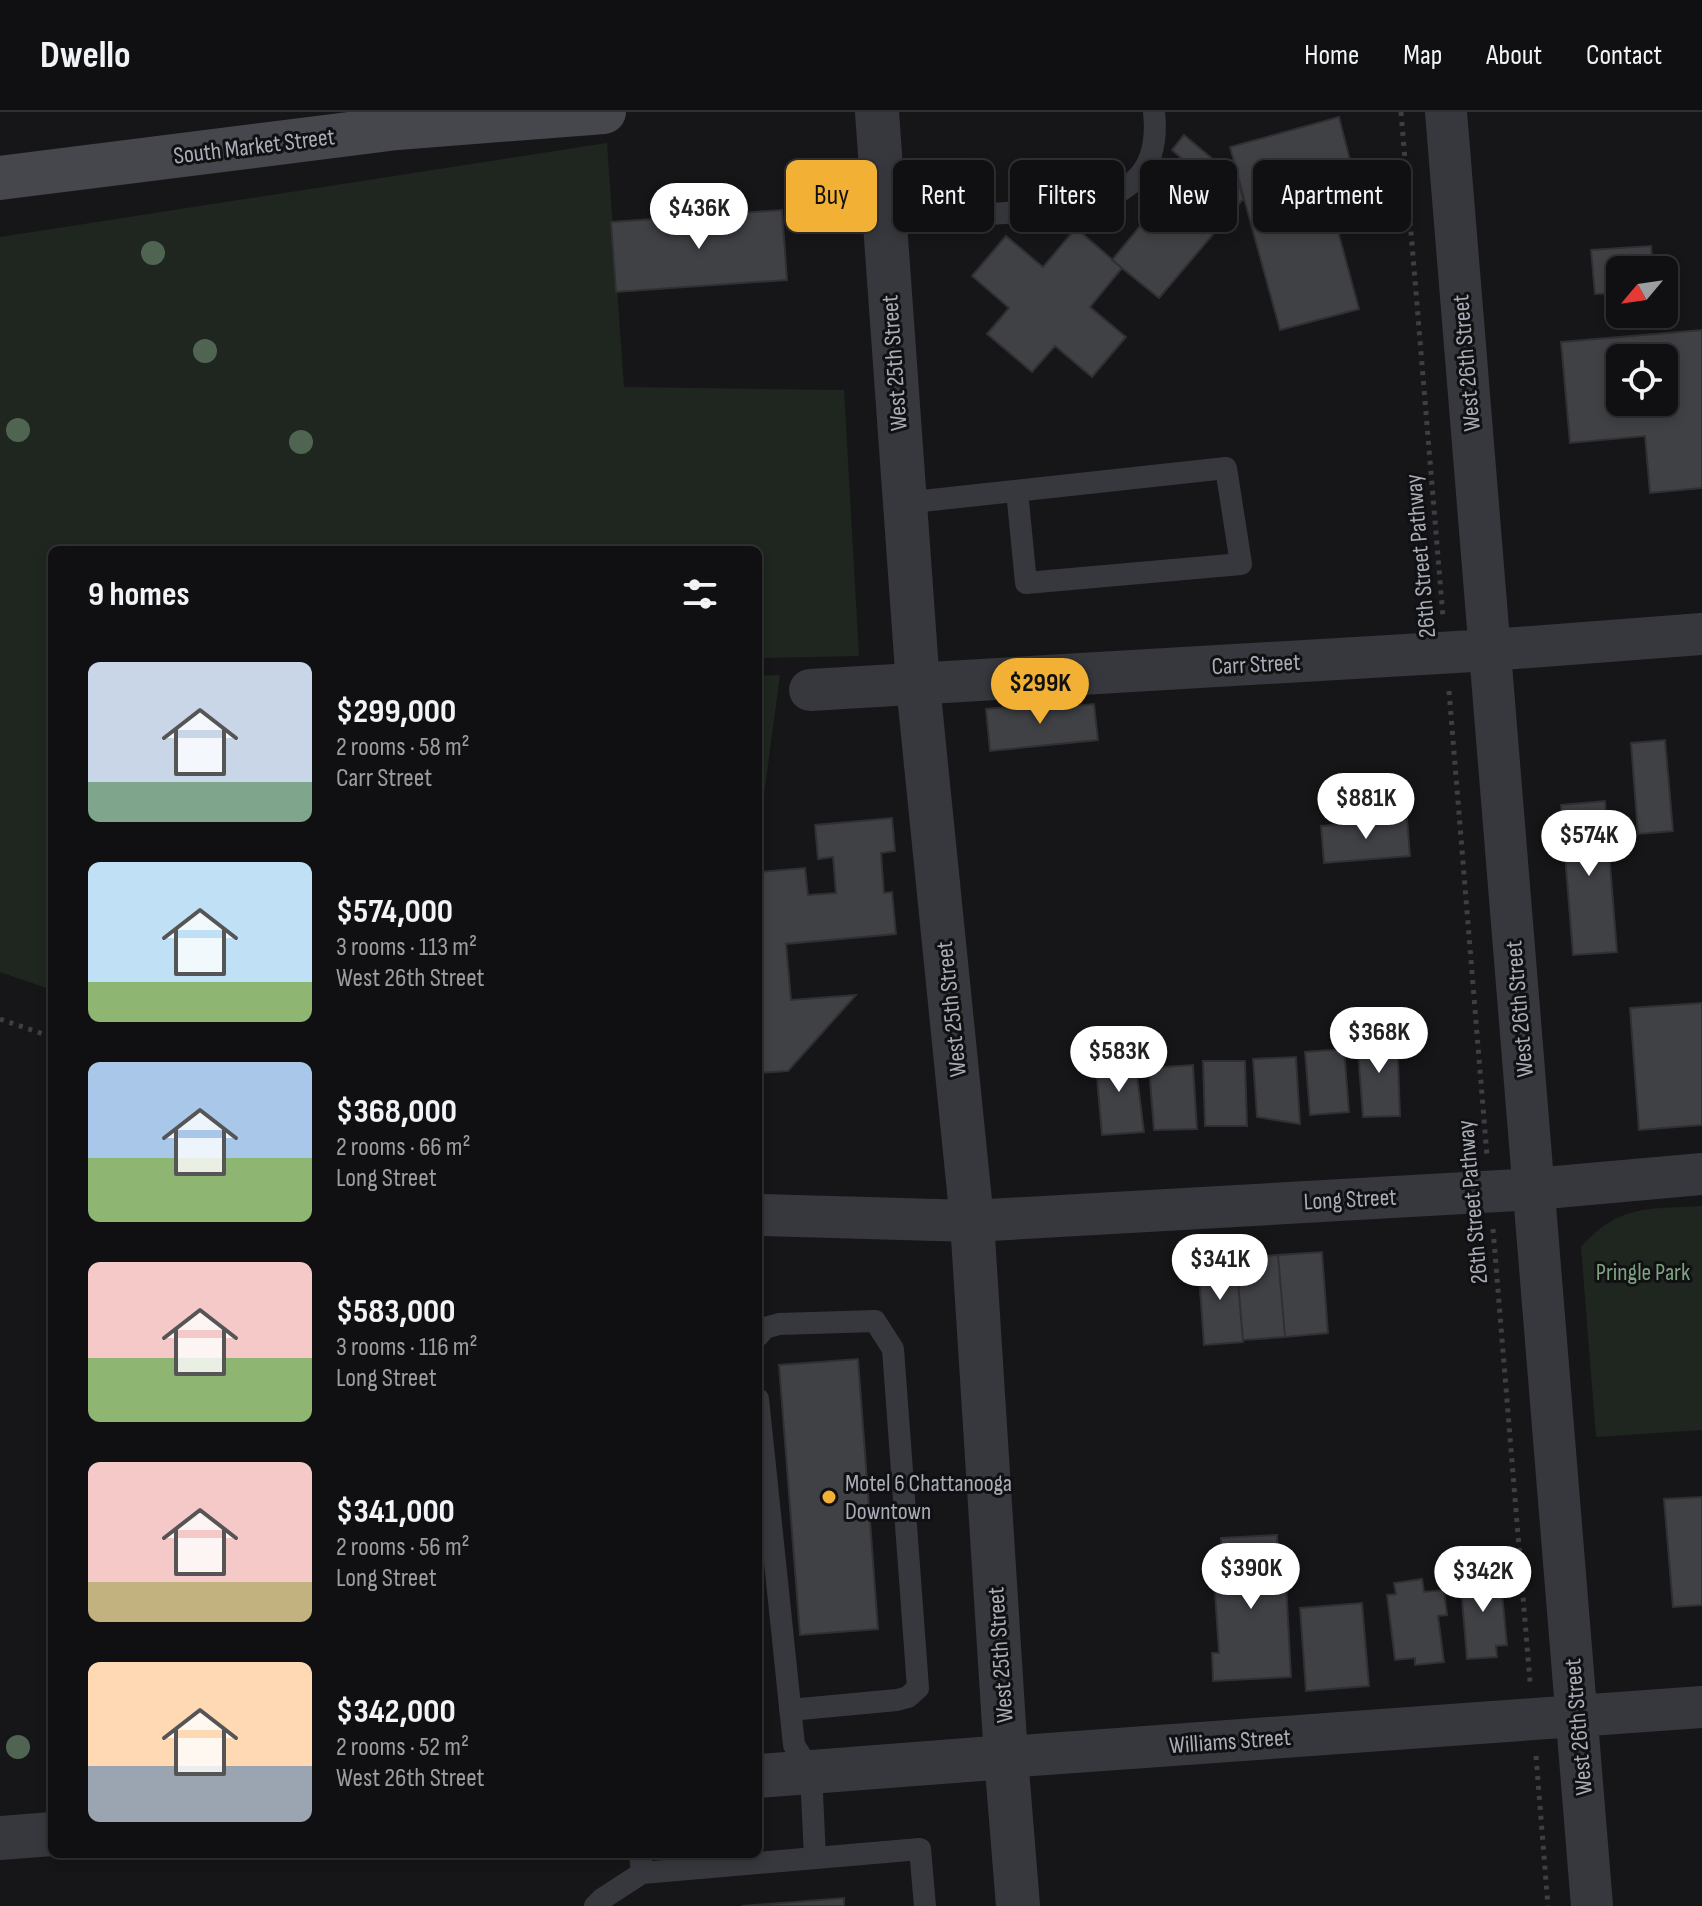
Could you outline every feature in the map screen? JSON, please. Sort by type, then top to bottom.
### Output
[{"type":"main road","name":"South Market Street","points":[[0,178],[396,120],[604,112]]},
{"type":"street","name":"West 25th Street","points":[[877,112],[918,685],[972,1221],[1018,1906]]},
{"type":"street","name":"West 26th Street","points":[[1446,112],[1592,1906]]},
{"type":"street","name":"Carr Street","points":[[810,690],[1446,653],[1702,634]]},
{"type":"street","name":"Long Street","points":[[762,1215],[972,1221],[1534,1189],[1702,1174]]},
{"type":"street","name":"Williams Street","points":[[762,1776],[1702,1707]]},
{"type":"street","points":[[0,1838],[48,1834]]},
{"type":"lane","points":[[884,222],[1085,207],[1115,196],[1142,174],[1152,159],[1154,112]]},
{"type":"lane","points":[[904,503],[1226,468],[1241,564],[1026,583],[1017,491]]},
{"type":"lane","points":[[762,1331],[779,1324],[875,1321],[893,1349],[918,1688],[908,1697],[897,1700],[790,1710]]},
{"type":"lane","points":[[762,1438],[794,1745],[811,1772],[815,1858]]},
{"type":"lane","points":[[607,1901],[641,1863],[815,1858],[920,1849],[925,1906]]},
{"type":"path","name":"26th Street Pathway","points":[[1401,112],[1548,1906]]},
{"type":"path","points":[[0,1019],[48,1036]]},
{"type":"green space","points":[[607,143],[624,387],[844,390],[859,656],[762,658],[762,546],[48,546],[48,989],[0,972],[0,237]]},
{"type":"green space","points":[[780,675],[762,810],[762,676]]},
{"type":"green space","name":"Pringle Park","points":[[1702,1206],[1702,1430],[1596,1437],[1581,1247],[1608,1223],[1622,1216],[1650,1209]]},
{"type":"building","points":[[1339,117],[1350,160],[1253,160],[1253,231],[1237,173],[1237,160],[1234,160],[1230,147]]},
{"type":"building","points":[[1184,135],[1214,160],[1183,160],[1172,150]]},
{"type":"building","points":[[1237,179],[1238,180],[1243,199],[1237,206]]},
{"type":"building","points":[[782,210],[787,280],[616,292],[611,222]]},
{"type":"building","points":[[1140,226],[1140,232],[1215,232],[1159,298],[1112,260]]},
{"type":"building","points":[[1073,232],[1081,232],[1122,268],[1090,307],[1126,337],[1092,377],[1055,346],[1032,372],[987,334],[1009,308],[972,276],[1006,236],[1043,267]]},
{"type":"building","points":[[1253,232],[1338,232],[1359,309],[1280,330]]},
{"type":"building","points":[[1651,246],[1652,256],[1606,256],[1606,294],[1595,294],[1591,250]]},
{"type":"building","points":[[1702,330],[1702,488],[1650,493],[1645,436],[1570,443],[1561,342]]},
{"type":"building","points":[[1050,703],[1050,708],[1094,704],[1098,740],[990,751],[986,709]]},
{"type":"building","points":[[1665,740],[1673,831],[1638,834],[1631,743]]},
{"type":"building","points":[[1605,801],[1617,952],[1573,955],[1561,805]]},
{"type":"building","points":[[892,818],[895,851],[881,853],[884,893],[892,892],[896,934],[786,944],[791,1000],[856,995],[788,1071],[762,1073],[762,872],[805,868],[808,895],[836,893],[833,857],[818,859],[815,825]]},
{"type":"building","points":[[1407,819],[1410,856],[1324,863],[1321,826]]},
{"type":"building","points":[[1702,1003],[1702,1125],[1639,1130],[1630,1008]]},
{"type":"building","points":[[1397,1033],[1400,1116],[1363,1117],[1357,1038]]},
{"type":"building","points":[[1344,1049],[1349,1112],[1310,1115],[1305,1052]]},
{"type":"building","points":[[1134,1052],[1144,1132],[1102,1135],[1095,1055]]},
{"type":"building","points":[[1296,1057],[1300,1124],[1257,1117],[1253,1059]]},
{"type":"building","points":[[1203,1061],[1245,1061],[1247,1126],[1205,1126]]},
{"type":"building","points":[[1193,1065],[1197,1129],[1154,1130],[1149,1068]]},
{"type":"building","points":[[1322,1252],[1328,1333],[1285,1337],[1278,1255]]},
{"type":"building","points":[[1278,1255],[1285,1337],[1243,1340],[1236,1258]]},
{"type":"building","points":[[1236,1258],[1243,1342],[1204,1345],[1198,1261]]},
{"type":"building","name":"Motel 6 Chattanooga Downtown","points":[[858,1359],[878,1629],[800,1635],[779,1365]]},
{"type":"building","points":[[1702,1497],[1702,1605],[1673,1607],[1664,1499]]},
{"type":"building","points":[[1277,1535],[1278,1563],[1285,1563],[1291,1677],[1213,1681],[1212,1653],[1219,1653],[1213,1563],[1222,1563],[1221,1538]]},
{"type":"building","points":[[1500,1572],[1507,1645],[1496,1646],[1497,1657],[1467,1659],[1460,1575]]},
{"type":"building","points":[[1422,1579],[1424,1592],[1444,1590],[1447,1615],[1438,1616],[1444,1662],[1415,1665],[1415,1658],[1395,1660],[1387,1595],[1396,1594],[1394,1583]]},
{"type":"building","points":[[1362,1603],[1369,1686],[1306,1691],[1300,1608]]},
{"type":"building","points":[[844,1898],[844,1906],[742,1906]]},
{"type":"place","name":"Motel 6 Chattanooga Downtown","points":[[829,1497]]}]
